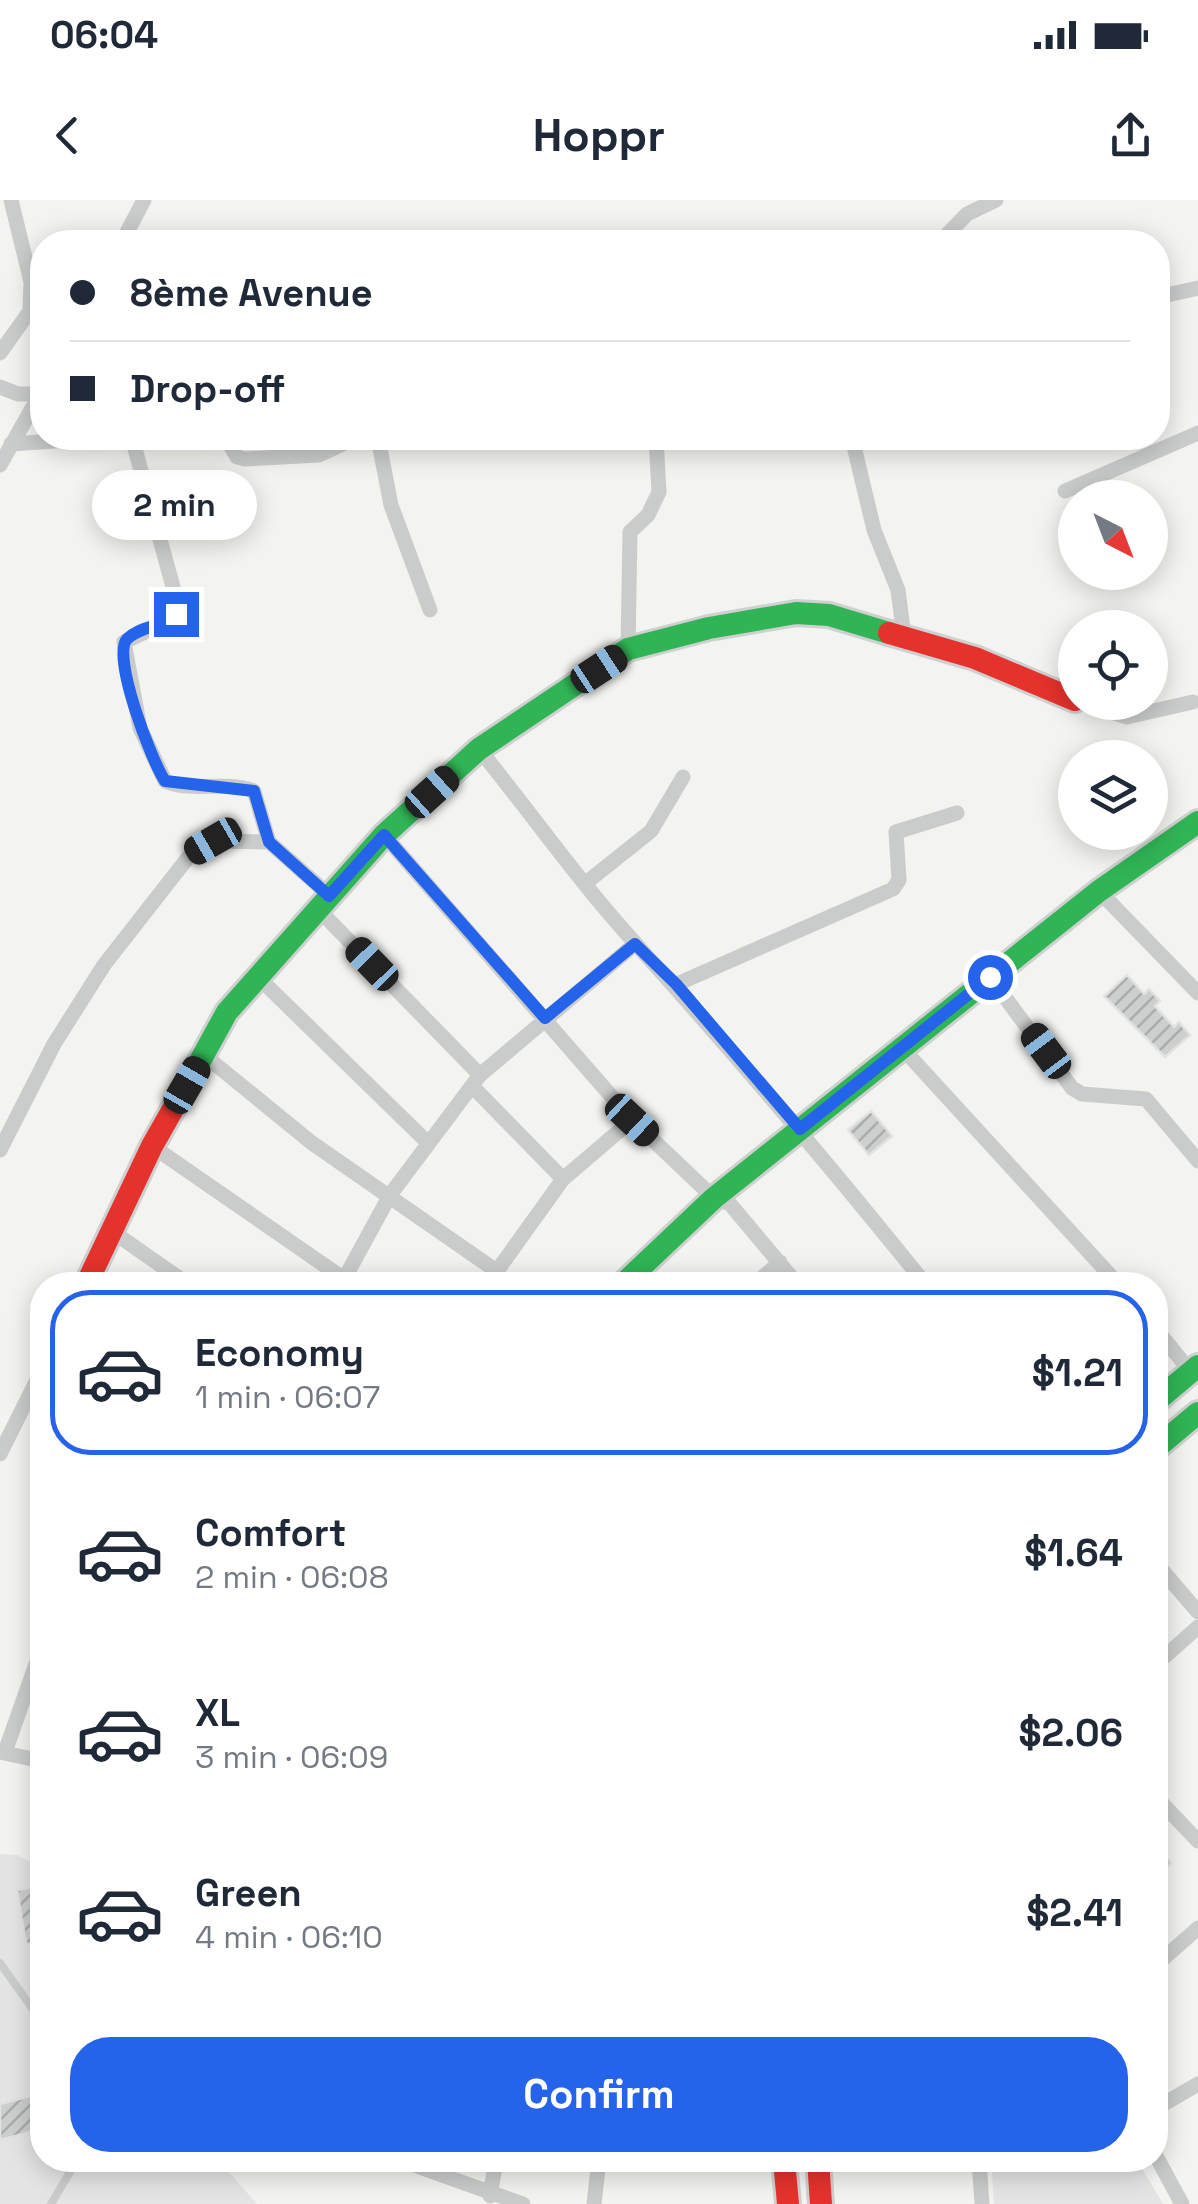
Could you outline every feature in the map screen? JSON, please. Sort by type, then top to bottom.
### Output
[{"type":"street","points":[[11,200],[30,278]]},
{"type":"street","points":[[128,230],[144,200]]},
{"type":"street","points":[[952,230],[967,214],[996,200]]},
{"type":"street","points":[[1170,294],[1198,288]]},
{"type":"street","points":[[0,352],[30,311]]},
{"type":"street","points":[[0,387],[18,394],[30,393]]},
{"type":"street","points":[[0,465],[30,413]]},
{"type":"street","points":[[1170,445],[1198,433]]},
{"type":"street","points":[[12,444],[30,443]]},
{"type":"street","points":[[135,450],[178,606],[169,622],[124,642],[140,728],[165,781],[254,791],[269,842],[563,1179]]},
{"type":"street","points":[[233,450],[237,457],[245,459],[318,455],[329,450]]},
{"type":"street","points":[[380,450],[390,506],[430,610]]},
{"type":"street","points":[[628,650],[630,532],[648,515],[659,492],[657,450]]},
{"type":"street","points":[[855,450],[874,530],[898,590],[904,637]]},
{"type":"street","points":[[1088,480],[1158,450]]},
{"type":"street","points":[[92,1272],[152,1146],[227,1012],[384,835],[479,749],[628,650],[709,628],[796,614],[829,615],[992,665],[1058,693]]},
{"type":"street","points":[[1168,708],[1193,702]]},
{"type":"street","points":[[479,749],[635,944],[676,984],[916,1272]]},
{"type":"street","points":[[587,882],[650,831],[683,777]]},
{"type":"street","points":[[676,984],[893,889],[899,880],[896,832],[957,813]]},
{"type":"street","points":[[636,1272],[714,1198],[800,1129],[1099,891],[1198,822]]},
{"type":"street","points":[[384,835],[632,1120],[714,1198],[730,1204],[788,1272]]},
{"type":"street","points":[[0,1150],[54,1044],[104,966],[190,854],[213,841],[269,842]]},
{"type":"street","points":[[1099,891],[1198,993]]},
{"type":"street","points":[[351,1272],[390,1194],[426,1141],[476,1080],[635,944]]},
{"type":"street","points":[[990,977],[1072,1088],[1082,1094],[1146,1099],[1198,1161]]},
{"type":"street","points":[[259,978],[426,1141]]},
{"type":"street","points":[[903,1048],[1107,1272]]},
{"type":"street","points":[[204,1054],[312,1143],[390,1194],[484,1272]]},
{"type":"street","points":[[495,1272],[563,1179],[632,1120]]},
{"type":"street","points":[[152,1146],[330,1272]]},
{"type":"street","points":[[112,1232],[170,1272]]},
{"type":"street","points":[[769,1272],[780,1262]]},
{"type":"street","points":[[1168,1342],[1194,1369],[1168,1391]]},
{"type":"street","points":[[0,1454],[30,1394]]},
{"type":"street","points":[[1168,1438],[1198,1413]]},
{"type":"street","points":[[1168,1577],[1198,1612]]},
{"type":"street","points":[[1168,1654],[1198,1627]]},
{"type":"street","points":[[30,1678],[2,1752],[30,1759]]},
{"type":"street","points":[[1168,1810],[1198,1841]]},
{"type":"street","points":[[1168,1955],[1198,1928]]},
{"type":"street","points":[[1168,2101],[1198,2084]]},
{"type":"street","points":[[430,2172],[522,2204]]},
{"type":"street","points":[[490,2196],[494,2172]]},
{"type":"street","points":[[594,2204],[598,2172]]},
{"type":"street","points":[[785,2172],[788,2204]]},
{"type":"street","points":[[819,2172],[822,2204]]},
{"type":"street","points":[[980,2172],[982,2204]]},
{"type":"street","points":[[1165,2172],[1182,2204]]},
{"type":"lane","points":[[0,1963],[30,2005]]},
{"type":"lane","points":[[52,2204],[69,2172]]},
{"type":"shaded area","points":[[0,1854],[17,1855],[30,1862],[30,2172],[229,2172],[257,2204],[0,2204]]},
{"type":"shaded area","points":[[992,2172],[1144,2172],[1163,2204],[994,2204]]},
{"type":"building","points":[[1127,975],[1144,994],[1149,989],[1160,1001],[1155,1006],[1174,1027],[1179,1022],[1190,1035],[1165,1057],[1104,996]]},
{"type":"building","points":[[871,1111],[892,1136],[869,1155],[848,1130]]},
{"type":"building","points":[[30,1887],[30,1943],[26,1944],[17,1890]]},
{"type":"building","points":[[30,2096],[30,2132],[0,2140],[0,2104]]},
{"type":"traffic: fast","points":[[194,1072],[227,1012],[384,835],[479,749],[628,649],[709,628],[796,613],[829,615],[889,633]]},
{"type":"traffic: fast","points":[[636,1272],[714,1198],[1099,891],[1198,822]]},
{"type":"traffic: fast","points":[[1168,1391],[1198,1366]]},
{"type":"traffic: fast","points":[[1168,1438],[1198,1413]]},
{"type":"traffic: jam","points":[[889,633],[975,658],[1058,693]]},
{"type":"traffic: jam","points":[[92,1272],[152,1146],[194,1072]]},
{"type":"traffic: jam","points":[[785,2172],[788,2204]]},
{"type":"traffic: jam","points":[[819,2172],[821,2204]]},
{"type":"route","points":[[176,614],[169,622],[130,636],[122,650],[140,728],[165,781],[200,787],[240,786],[254,791],[260,800],[269,842],[329,896],[384,835],[545,1018],[635,944],[676,984],[800,1129],[990,977]]}]
